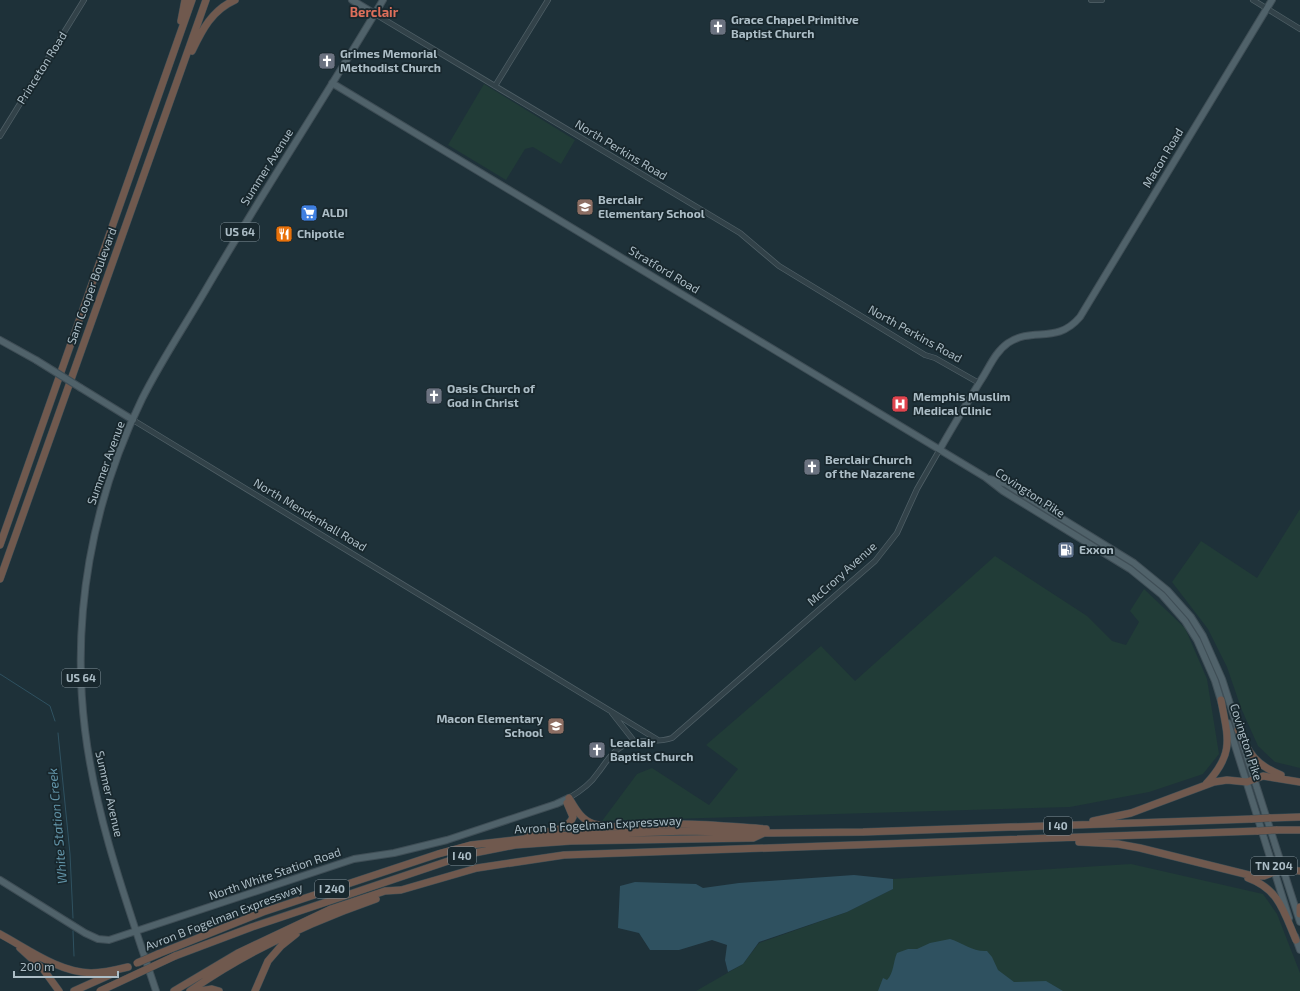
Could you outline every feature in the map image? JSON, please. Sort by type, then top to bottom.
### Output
[{"type":"highway","points":[[169,65],[185,0]]},
{"type":"highway","name":"Sam Cooper Boulevard","points":[[0,545],[192,0]]},
{"type":"highway","name":"Sam Cooper Boulevard","points":[[0,579],[206,0]]},
{"type":"highway","points":[[177,82],[207,23],[215,12],[235,0]]},
{"type":"highway","points":[[1204,786],[1217,772],[1228,749],[1221,700]]},
{"type":"highway","points":[[1238,730],[1247,751],[1257,762],[1269,770],[1298,782]]},
{"type":"highway","points":[[1054,826],[1115,818],[1204,786],[1227,780],[1250,781],[1263,776],[1298,782]]},
{"type":"highway","points":[[567,799],[586,820],[594,824],[607,826],[680,824],[767,829],[783,833]]},
{"type":"highway","points":[[510,840],[526,834],[562,829],[568,826],[573,817],[567,799]]},
{"type":"highway","name":"I 40","points":[[100,991],[175,956],[252,927],[468,854],[515,845],[572,841],[753,838],[764,833],[1054,826],[1300,817]]},
{"type":"highway","name":"I 40","points":[[174,991],[238,953],[331,909],[385,891],[401,890],[476,868],[564,855],[1300,830]]},
{"type":"highway","name":"Avron B Fogelman Expressway","points":[[74,991],[136,963],[263,912],[438,854],[471,845],[548,836],[687,831],[764,833]]},
{"type":"highway","points":[[1035,839],[1118,844],[1231,872],[1254,876],[1264,876],[1279,870],[1300,871]]},
{"type":"highway","points":[[1231,872],[1257,881],[1276,896],[1296,940]]},
{"type":"highway","name":"I 240","points":[[190,991],[231,964],[302,928],[338,912],[401,890]]},
{"type":"highway","points":[[1300,908],[1300,914]]},
{"type":"highway","points":[[255,991],[268,961],[281,946],[302,928]]},
{"type":"highway","points":[[0,934],[58,964],[73,970],[91,973],[128,967]]},
{"type":"highway","points":[[0,934],[32,958],[50,978],[59,991]]},
{"type":"highway","points":[[200,991],[213,990]]},
{"type":"main road","name":"North Perkins Road","points":[[352,0],[375,14]]},
{"type":"main road","name":"Summer Avenue","points":[[156,991],[136,932],[104,825],[92,778],[85,728],[81,671],[82,616],[94,537],[109,480],[133,420],[150,383],[226,254],[383,0]]},
{"type":"main road","name":"Macon Road","points":[[1072,327],[1080,317],[1272,0]]},
{"type":"main road","name":"Stratford Road","points":[[332,83],[985,476]]},
{"type":"main road","name":"McCrory Avenue","points":[[940,449],[999,350],[1008,343],[1028,335],[1051,335],[1072,327]]},
{"type":"main road","name":"North Mendenhall Road","points":[[0,340],[36,360],[133,420]]},
{"type":"main road","name":"Covington Pike","points":[[985,476],[1003,491],[1130,569],[1162,595],[1186,621],[1206,658],[1250,781],[1279,870],[1300,922]]},
{"type":"main road","name":"Covington Pike","points":[[985,476],[1006,484],[1134,563],[1167,590],[1191,617],[1203,636],[1222,679],[1238,730],[1250,781]]},
{"type":"main road","name":"North White Station Road","points":[[0,880],[85,933],[98,939],[109,940],[354,859],[394,853],[447,840],[567,799]]},
{"type":"main road","name":"Covington Pike","points":[[1279,870],[1296,940],[1300,950]]},
{"type":"street","name":"Princeton Road","points":[[0,136],[84,0]]},
{"type":"street","points":[[495,86],[548,0]]},
{"type":"street","points":[[1091,0],[1102,0]]},
{"type":"street","points":[[1253,0],[1300,28]]},
{"type":"street","name":"North Perkins Road","points":[[375,14],[740,233],[786,271],[925,355],[935,358],[979,383]]},
{"type":"street","name":"North Mendenhall Road","points":[[133,420],[658,740]]},
{"type":"street","name":"McCrory Avenue","points":[[567,799],[589,784],[597,775],[605,760],[622,746],[634,741],[672,738],[880,557],[897,533],[917,489],[940,449]]},
{"type":"street","name":"North Mendenhall Road","points":[[608,709],[634,741]]},
{"type":"green space","points":[[484,84],[575,140],[561,164],[533,147],[525,149],[506,180],[448,145]]},
{"type":"green space","points":[[1300,509],[1300,768],[1275,762],[1258,746],[1241,708],[1227,667],[1208,629],[1172,582],[1201,541],[1257,578]]},
{"type":"green space","points":[[995,556],[1087,616],[1112,641],[1126,645],[1139,622],[1130,611],[1144,589],[1185,628],[1207,679],[1219,754],[1203,774],[1149,792],[1070,807],[602,821],[637,774],[652,768],[709,805],[738,769],[706,745],[821,646],[855,681]]},
{"type":"green space","points":[[1131,864],[1263,894],[1277,914],[1300,973],[1300,991],[696,991],[743,964],[759,943],[847,912],[893,889],[893,879]]},
{"type":"water","points":[[854,875],[893,879],[893,889],[847,912],[759,942],[743,964],[728,972],[725,960],[727,945],[712,940],[679,950],[650,950],[639,933],[618,928],[620,886],[635,882],[696,884],[703,888],[739,883]]},
{"type":"water","points":[[950,939],[973,949],[987,951],[992,957],[998,970],[1014,982],[1046,981],[1063,991],[878,991],[883,978],[887,980],[891,974],[897,953],[908,949],[917,949],[930,943]]},
{"type":"waterway","name":"White Station Creek","points":[[0,674],[50,706],[55,721]]},
{"type":"waterway","name":"White Station Creek","points":[[58,733],[70,854],[73,918]]},
{"type":"waterway","name":"White Station Creek","points":[[73,931],[74,956]]},
{"type":"place","name":"Grace Chapel Primitive Baptist Church","points":[[718,27]]},
{"type":"place","name":"Grimes Memorial Methodist Church","points":[[327,61]]},
{"type":"place","name":"Berclair Elementary School","points":[[585,207]]},
{"type":"place","name":"ALDI","points":[[309,213]]},
{"type":"place","name":"Chipotle","points":[[284,234]]},
{"type":"place","name":"Oasis Church of God in Christ","points":[[434,396]]},
{"type":"place","name":"Memphis Muslim Medical Clinic","points":[[900,404]]},
{"type":"place","name":"Berclair Church of the Nazarene","points":[[812,467]]},
{"type":"place","name":"Exxon","points":[[1066,550]]},
{"type":"place","name":"Macon Elementary School","points":[[556,726]]},
{"type":"place","name":"Leaclair Baptist Church","points":[[597,750]]},
{"type":"district","name":"Berclair","points":[[374,12]]}]
